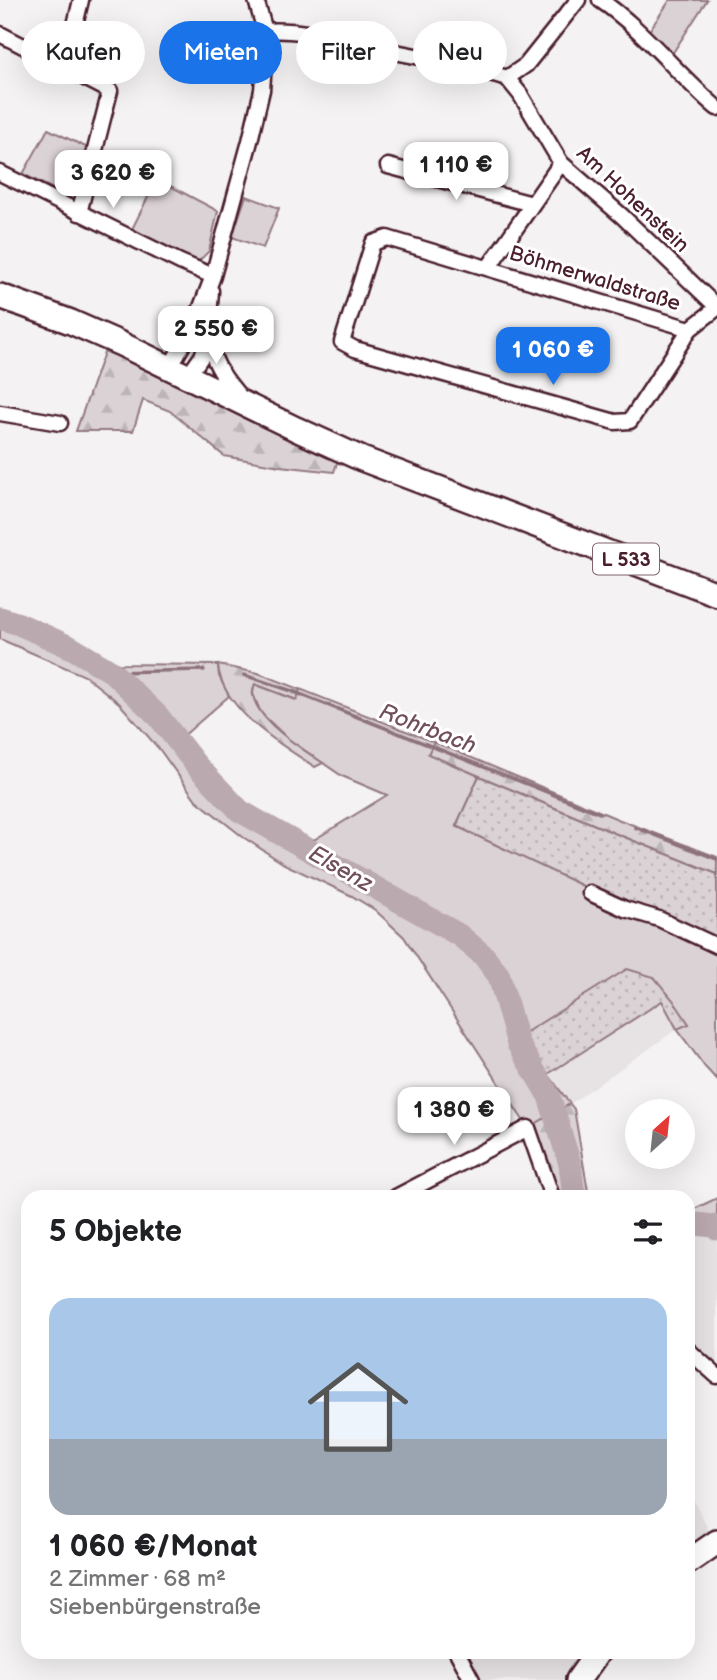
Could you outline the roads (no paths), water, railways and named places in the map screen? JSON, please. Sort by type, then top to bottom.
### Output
[{"type":"main road","name":"L 533","points":[[0,296],[71,322],[337,448],[717,594]]},
{"type":"main road","points":[[695,1557],[717,1542]]},
{"type":"main road","points":[[579,1680],[593,1659]]},
{"type":"street","points":[[75,21],[80,0]]},
{"type":"street","points":[[256,0],[262,21]]},
{"type":"street","points":[[507,78],[526,65],[578,0]]},
{"type":"street","points":[[600,0],[618,12],[696,91],[717,108]]},
{"type":"street","points":[[282,30],[413,56]]},
{"type":"street","points":[[0,34],[21,45]]},
{"type":"street","name":"Am Hohenstein","points":[[507,78],[520,94],[561,163],[622,216],[717,308]]},
{"type":"street","points":[[79,212],[110,91],[97,84]]},
{"type":"street","points":[[179,371],[213,276],[250,141],[262,84]]},
{"type":"street","name":"Böhmerwaldstraße","points":[[488,268],[561,163]]},
{"type":"street","points":[[388,166],[532,204]]},
{"type":"street","points":[[0,173],[213,276]]},
{"type":"street","name":"Böhmerwaldstraße","points":[[387,238],[488,268],[690,329],[630,421],[615,422],[355,349],[342,342],[373,243],[387,238]]},
{"type":"street","points":[[213,276],[209,337],[214,360],[225,380],[247,404]]},
{"type":"street","points":[[690,329],[717,308]]},
{"type":"street","points":[[179,371],[202,356],[209,337]]},
{"type":"street","points":[[0,413],[60,423]]},
{"type":"street","points":[[590,893],[625,909],[659,919],[717,946]]},
{"type":"street","points":[[409,1190],[528,1128],[550,1190]]},
{"type":"street","points":[[695,1356],[717,1376]]},
{"type":"street","points":[[461,1659],[472,1680]]},
{"type":"waterway","name":"Elsenz","points":[[0,618],[72,648],[112,672],[158,716],[197,766],[240,811],[459,935],[484,956],[499,976],[518,1044],[549,1096],[570,1164],[573,1190]]},
{"type":"waterway","name":"Rohrbach","points":[[112,672],[204,670]]},
{"type":"waterway","name":"Rohrbach","points":[[244,675],[292,691],[600,813]]},
{"type":"waterway","name":"Rohrbach","points":[[635,827],[717,859]]},
{"type":"waterway","name":"Elsenz","points":[[695,1224],[717,1229]]}]
